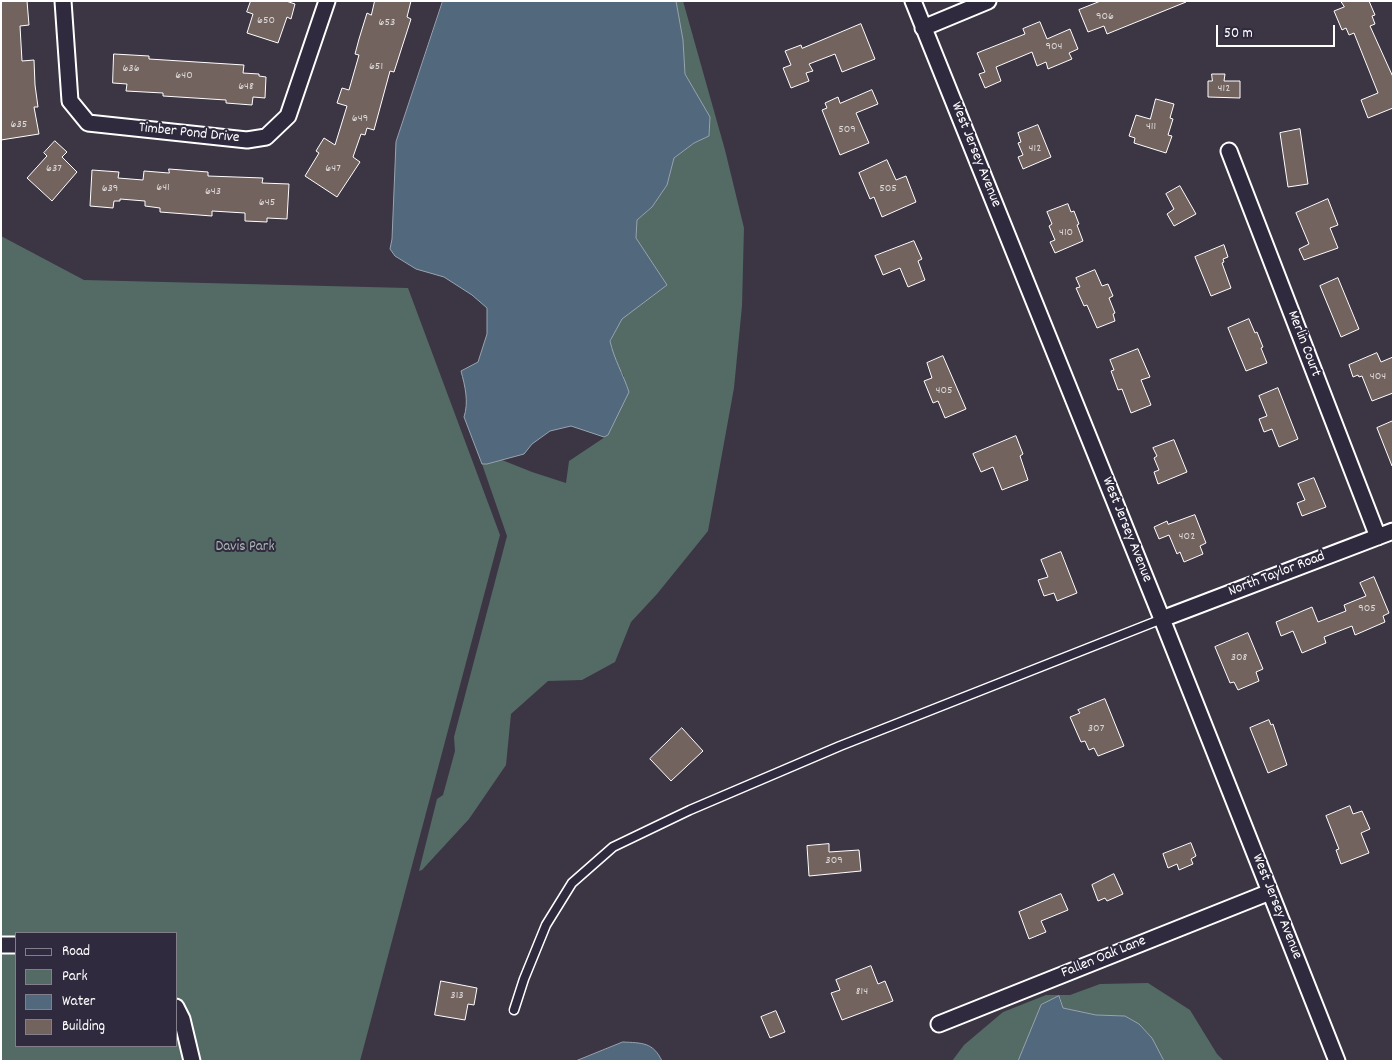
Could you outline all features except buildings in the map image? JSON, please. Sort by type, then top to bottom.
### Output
[{"type":"street","name":"Timber Pond Drive","points":[[63,1],[70,101],[88,122],[247,140],[266,137],[288,116],[327,1]]},
{"type":"street","name":"West Jersey Avenue","points":[[913,1],[1162,619],[1337,1061]]},
{"type":"street","points":[[923,28],[988,1]]},
{"type":"street","name":"Merlin Court","points":[[1229,151],[1378,537]]},
{"type":"street","name":"North Taylor Road","points":[[1162,619],[1393,531]]},
{"type":"street","name":"Fallen Oak Lane","points":[[939,1024],[1270,892]]},
{"type":"street","points":[[1,945],[15,946]]},
{"type":"street","points":[[178,1011],[182,1019],[192,1061]]},
{"type":"lane","points":[[514,1010],[524,979],[546,925],[572,883],[613,847],[690,810],[840,746],[1162,619]]},
{"type":"green space","points":[[676,1],[683,1],[725,150],[744,228],[742,306],[734,388],[708,531],[657,594],[631,622],[615,662],[582,680],[548,681],[511,714],[506,765],[469,819],[419,871],[437,799],[443,795],[455,751],[454,737],[507,536],[482,464],[502,460],[566,483],[569,461],[608,435],[624,376],[614,360],[610,342],[621,319],[667,285],[636,238],[637,220],[652,207],[667,185],[674,158],[694,143],[709,136],[710,117],[685,74],[683,40]]},
{"type":"green space","name":"Davis Park","points":[[1,236],[84,280],[408,288],[500,535],[360,1061],[1,1061]]},
{"type":"green space","points":[[1148,983],[1190,1010],[1217,1054],[1224,1061],[1164,1061],[1152,1038],[1139,1024],[1125,1016],[1096,1015],[1063,1008],[1060,997],[1041,1005],[1018,1061],[952,1061],[964,1045],[1003,1012],[1046,995],[1070,995],[1100,984]]},
{"type":"water","points":[[443,1],[676,1],[683,40],[685,74],[710,117],[709,136],[694,143],[674,158],[667,185],[652,207],[637,220],[636,238],[667,285],[622,319],[610,341],[629,392],[608,435],[604,437],[571,426],[550,431],[532,444],[524,454],[487,464],[482,464],[464,417],[466,400],[461,371],[478,362],[487,334],[487,308],[472,295],[444,277],[416,269],[395,256],[390,249],[396,142]]},
{"type":"water","points":[[1059,996],[1063,1008],[1096,1015],[1125,1016],[1139,1024],[1152,1038],[1164,1061],[1018,1061],[1041,1005]]},
{"type":"water","points":[[623,1042],[641,1043],[651,1047],[662,1061],[576,1061]]}]
